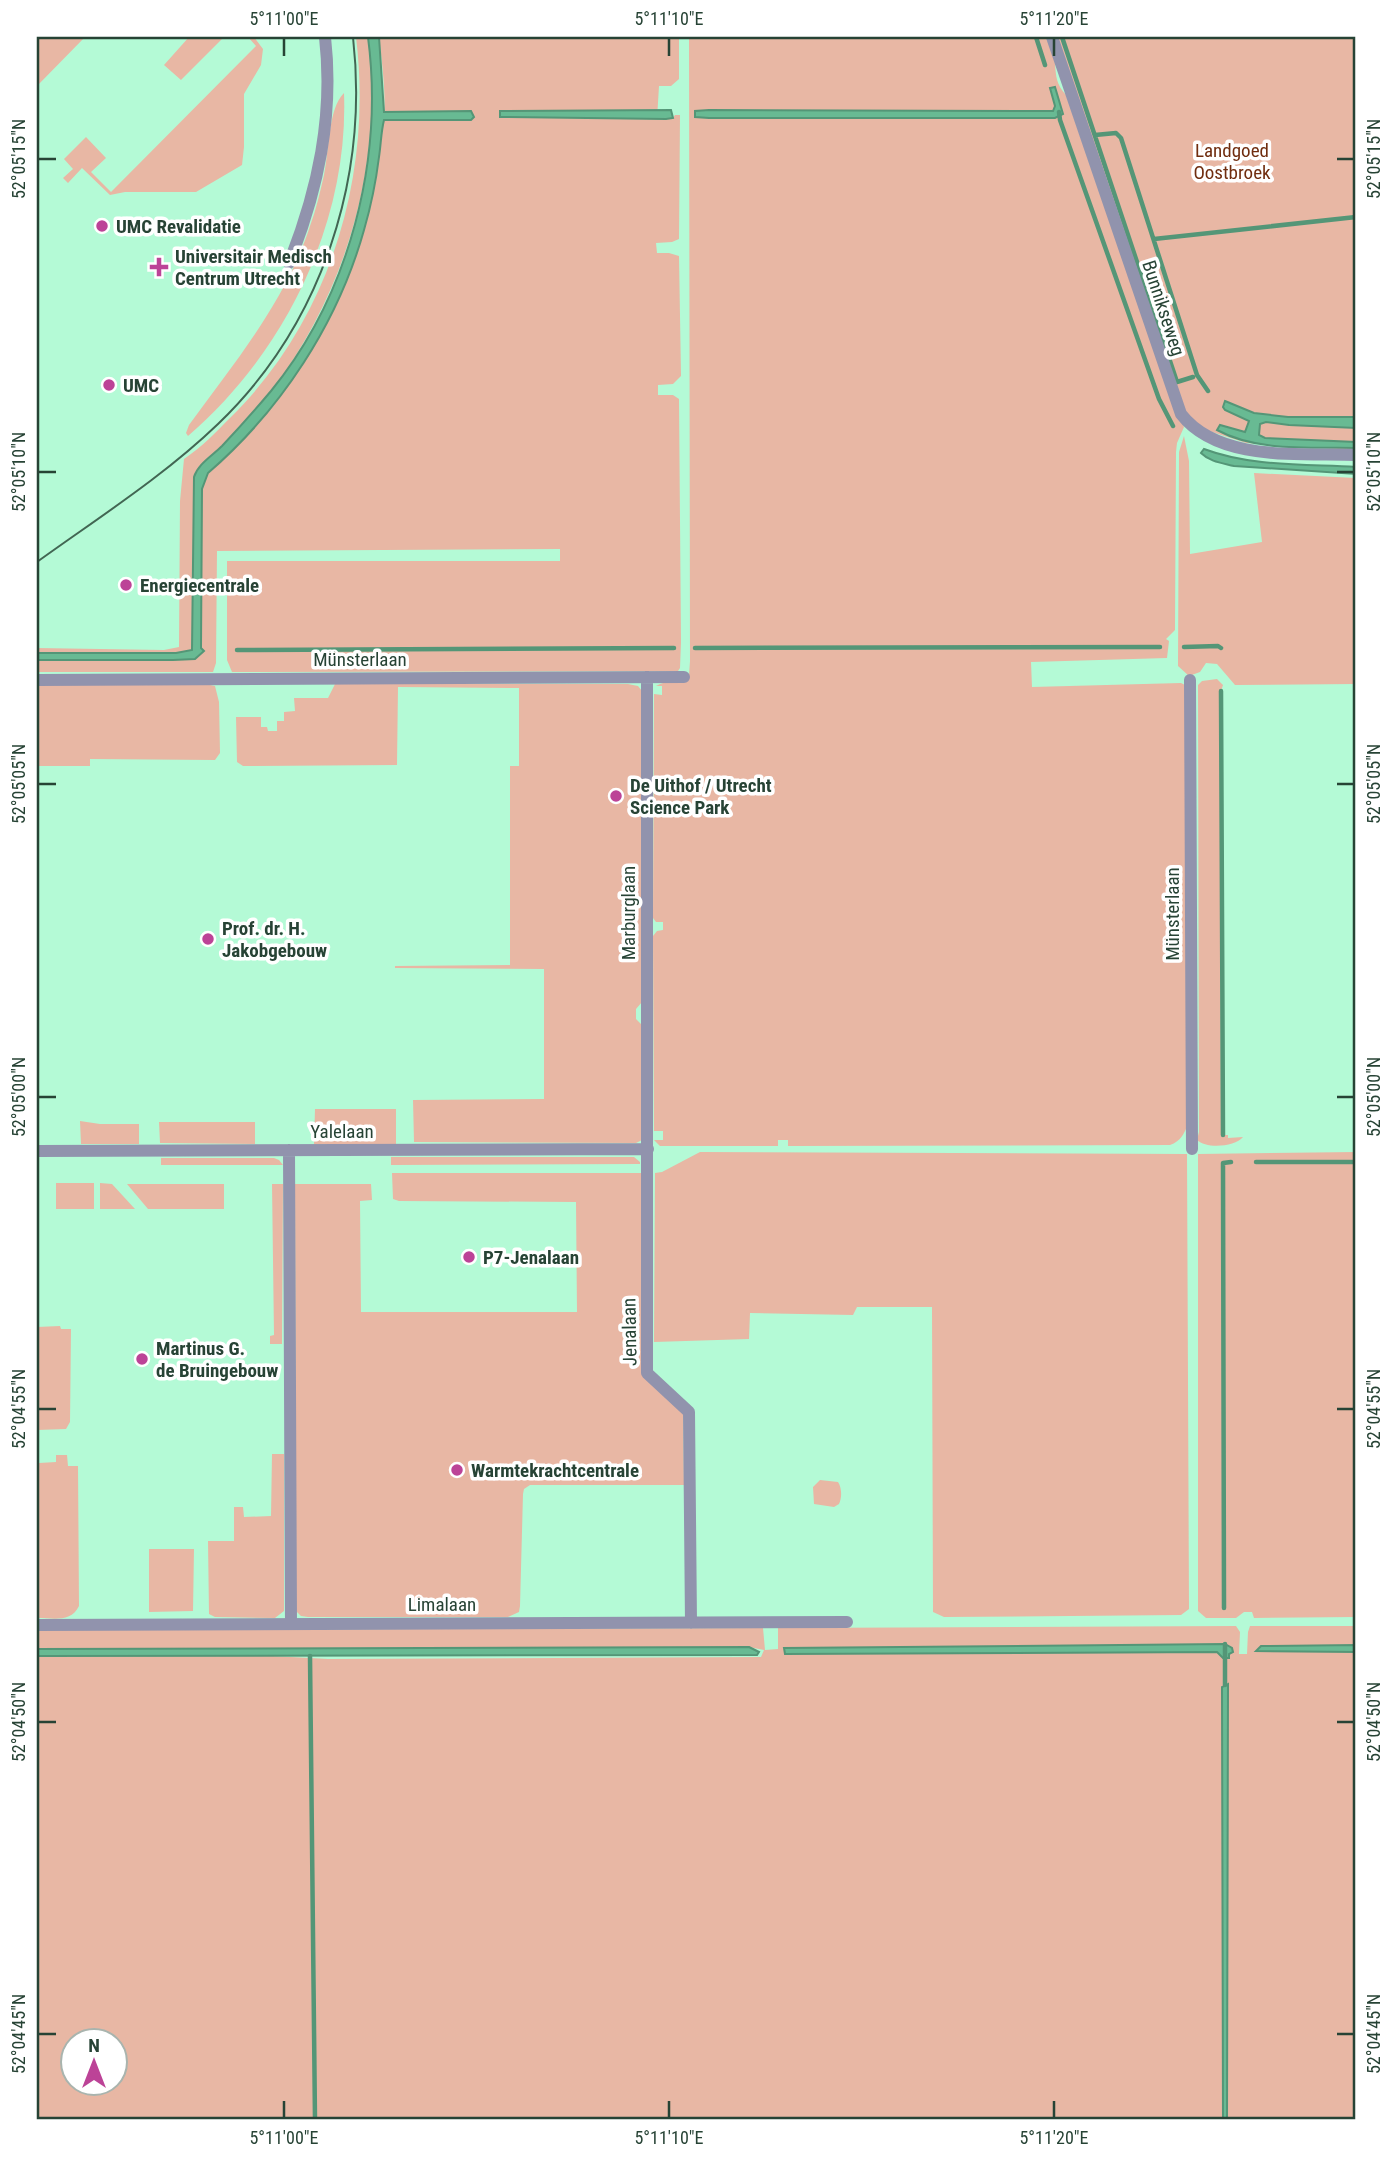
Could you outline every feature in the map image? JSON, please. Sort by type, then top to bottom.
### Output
[{"type":"street","points":[[289,263],[310,207],[322,154],[328,93],[325,37]]},
{"type":"street","name":"Bunnikseweg","points":[[1052,37],[1181,414],[1198,432],[1229,446],[1271,452],[1356,455]]},
{"type":"street","name":"Marburglaan","points":[[647,677],[648,1149]]},
{"type":"street","name":"Münsterlaan","points":[[37,680],[684,677]]},
{"type":"street","name":"Münsterlaan","points":[[1190,680],[1192,1149]]},
{"type":"street","name":"Yalelaan","points":[[37,1151],[648,1149]]},
{"type":"street","name":"Jenalaan","points":[[648,1149],[647,1373],[689,1412],[691,1623]]},
{"type":"street","points":[[289,1150],[291,1624]]},
{"type":"street","name":"Limalaan","points":[[37,1625],[847,1622]]},
{"type":"green space","points":[[37,37],[85,37],[37,86]]},
{"type":"green space","points":[[189,37],[224,37],[181,80],[164,65]]},
{"type":"green space","points":[[248,37],[254,37],[263,49],[261,65],[244,94],[242,165],[196,192],[125,192],[110,195],[82,168],[68,183],[63,178],[73,169],[64,159],[86,137],[106,158],[91,172],[111,192],[256,46]]},
{"type":"green space","points":[[356,37],[368,37],[372,84],[365,176],[355,221],[322,308],[300,349],[268,396],[197,472],[193,485],[193,642],[201,626],[202,489],[208,473],[246,437],[279,398],[307,357],[331,313],[366,218],[384,117],[379,37],[679,37],[679,79],[671,86],[659,86],[657,119],[680,115],[679,239],[656,243],[657,253],[679,256],[681,376],[673,384],[658,385],[658,395],[673,395],[679,399],[681,642],[678,671],[232,672],[227,660],[227,561],[560,561],[560,549],[217,551],[216,663],[213,672],[37,672],[37,648],[164,650],[179,647],[180,501],[184,459],[220,428],[266,378],[295,335],[319,289],[337,241],[350,191],[358,140],[360,89]]},
{"type":"green space","points":[[689,37],[1046,37],[1054,58],[1058,84],[1066,95],[1171,400],[1184,427],[1176,452],[1175,630],[1166,639],[1169,641],[1167,658],[1031,662],[1032,687],[1185,685],[1188,1125],[1181,1137],[1170,1145],[788,1146],[788,1140],[778,1140],[778,1146],[660,1146],[654,1140],[663,1140],[663,1131],[654,1131],[653,936],[657,931],[663,930],[663,922],[656,922],[653,918],[654,694],[662,695],[662,686],[656,686],[689,675],[690,661]]},
{"type":"green space","name":"Landgoed Oostbroek","points":[[1056,37],[1356,37],[1356,450],[1246,443],[1203,429],[1184,412]]},
{"type":"green space","points":[[344,93],[343,141],[335,189],[322,236],[304,282],[281,325],[254,366],[223,403],[188,436],[186,433],[189,425],[241,355],[273,306],[300,254],[324,175],[335,109]]},
{"type":"green space","points":[[1184,436],[1189,461],[1190,554],[1262,542],[1254,473],[1356,478],[1356,684],[1235,685],[1217,664],[1206,663],[1200,672],[1189,676],[1178,666],[1179,452]]},
{"type":"green space","points":[[1217,679],[1223,685],[1220,694],[1221,1129],[1223,1135],[1228,1135],[1228,1138],[1243,1137],[1234,1143],[1213,1146],[1197,1140],[1198,685],[1202,681]]},
{"type":"green space","points":[[335,684],[628,684],[638,686],[642,691],[642,1002],[636,1009],[636,1019],[642,1025],[642,1140],[636,1143],[414,1142],[413,1100],[544,1099],[544,969],[395,968],[510,965],[510,766],[519,766],[519,688],[398,687],[397,765],[243,766],[237,762],[236,717],[261,717],[261,727],[267,727],[268,731],[277,731],[277,721],[284,721],[284,712],[295,711],[294,698],[328,698]]},
{"type":"green space","points":[[37,685],[215,686],[219,702],[220,753],[215,760],[90,759],[90,766],[37,766]]},
{"type":"green space","points":[[315,1109],[396,1109],[396,1144],[314,1144]]},
{"type":"green space","points":[[80,1121],[139,1124],[139,1144],[81,1144]]},
{"type":"green space","points":[[159,1122],[255,1122],[255,1144],[160,1143]]},
{"type":"green space","points":[[700,1152],[1187,1154],[1189,1609],[1181,1615],[944,1617],[933,1612],[932,1307],[857,1307],[853,1315],[750,1313],[749,1339],[654,1342],[655,1173]]},
{"type":"green space","points":[[1356,1152],[1356,1617],[1254,1618],[1252,1612],[1244,1612],[1236,1618],[1206,1618],[1198,1611],[1198,1154]]},
{"type":"green space","points":[[391,1157],[634,1157],[640,1164],[391,1165]]},
{"type":"green space","points":[[161,1158],[274,1158],[283,1165],[161,1165]]},
{"type":"green space","points":[[392,1173],[642,1173],[642,1374],[683,1414],[684,1485],[530,1485],[524,1489],[520,1606],[519,1612],[508,1617],[308,1617],[301,1616],[296,1611],[295,1184],[371,1184],[372,1200],[360,1201],[361,1312],[577,1312],[576,1202],[399,1201],[393,1199]]},
{"type":"green space","points":[[56,1183],[94,1183],[94,1209],[56,1209]]},
{"type":"green space","points":[[100,1183],[112,1184],[135,1209],[100,1209]]},
{"type":"green space","points":[[127,1184],[224,1184],[224,1209],[148,1209]]},
{"type":"green space","points":[[272,1184],[283,1184],[282,1344],[270,1344],[270,1336],[274,1335]]},
{"type":"green space","points":[[60,1326],[61,1329],[71,1329],[70,1422],[66,1429],[37,1430],[37,1327]]},
{"type":"green space","points":[[37,1440],[39,1463],[56,1462],[56,1455],[67,1455],[68,1466],[78,1466],[79,1606],[71,1615],[61,1618],[37,1618]]},
{"type":"green space","points":[[272,1454],[284,1454],[284,1611],[275,1618],[215,1617],[209,1614],[208,1541],[234,1541],[234,1507],[243,1507],[244,1517],[271,1516]]},
{"type":"green space","points":[[820,1480],[838,1482],[841,1493],[839,1504],[834,1507],[814,1504],[813,1487]]},
{"type":"green space","points":[[149,1549],[194,1549],[193,1611],[149,1612]]},
{"type":"green space","points":[[1236,1626],[1240,1632],[1239,1654],[1247,1654],[1250,1626],[1356,1626],[1356,2120],[1227,2120],[1227,1684],[1222,1687],[1223,2120],[37,2120],[37,1630],[763,1628],[765,1650],[778,1649],[778,1628]],"holes":[[[749,1647],[764,1650],[761,1657],[328,1659],[272,1656],[296,1648]]]},
{"type":"shaded area","points":[[368,37],[379,37],[384,112],[471,111],[474,117],[471,120],[384,120],[369,212],[353,265],[339,298],[304,363],[283,393],[260,422],[208,473],[202,489],[201,648],[204,651],[195,659],[37,660],[37,653],[176,653],[192,650],[194,477],[202,464],[222,446],[271,391],[299,353],[322,312],[341,269],[355,224],[371,131],[372,84]]},
{"type":"shaded area","points":[[1055,87],[1063,114],[1055,118],[695,117],[695,111],[709,110],[1053,111],[1055,106],[1050,88]]},
{"type":"shaded area","points":[[671,110],[673,118],[666,119],[500,117],[500,111]]},
{"type":"shaded area","points":[[1225,401],[1254,413],[1288,417],[1356,417],[1356,428],[1266,422],[1260,424],[1259,435],[1265,438],[1356,442],[1356,448],[1285,447],[1233,437],[1217,430],[1220,425],[1245,432],[1249,421],[1225,410]]},
{"type":"shaded area","points":[[1204,449],[1260,462],[1356,467],[1356,474],[1234,466],[1208,458],[1201,453]]},
{"type":"shaded area","points":[[1225,1644],[1232,1648],[1233,1652],[1229,1654],[1229,1658],[1223,1658],[1217,1652],[785,1654],[784,1648]]},
{"type":"shaded area","points":[[1356,1645],[1356,1652],[1256,1651],[1261,1646]]},
{"type":"shaded area","points":[[749,1647],[759,1652],[757,1655],[37,1656],[37,1649]]},
{"type":"shaded area","points":[[1228,1684],[1227,2120],[1223,2120],[1222,1687]]},
{"type":"waterway","points":[[1036,37],[1045,65]]},
{"type":"waterway","points":[[1062,37],[1177,382],[1193,377]]},
{"type":"waterway","points":[[1059,112],[1159,399],[1173,426]]},
{"type":"waterway","points":[[1095,135],[1116,133],[1121,138],[1197,375],[1208,391]]},
{"type":"waterway","points":[[1154,239],[1356,217]]},
{"type":"waterway","points":[[695,648],[1160,647]]},
{"type":"waterway","points":[[1184,647],[1221,648]]},
{"type":"waterway","points":[[237,650],[674,648]]},
{"type":"waterway","points":[[1221,691],[1223,1135]]},
{"type":"waterway","points":[[1224,1608],[1223,1163],[1231,1162]]},
{"type":"waterway","points":[[1256,1162],[1356,1162]]},
{"type":"waterway","points":[[1225,1644],[1225,1685]]},
{"type":"waterway","points":[[310,1656],[315,2120]]},
{"type":"tram line","points":[[37,562],[130,496],[197,443],[254,384],[285,341],[311,295],[330,246],[345,195],[353,143],[356,90],[353,37]]},
{"type":"place","name":"UMC Revalidatie","points":[[102,226]]},
{"type":"place","name":"Universitair Medisch Centrum Utrecht","points":[[159,267]]},
{"type":"place","name":"UMC","points":[[109,385]]},
{"type":"place","name":"Energiecentrale","points":[[126,585]]},
{"type":"place","name":"De Uithof / Utrecht Science Park","points":[[616,796]]},
{"type":"place","name":"Prof. dr. H. Jakobgebouw","points":[[208,939]]},
{"type":"place","name":"P7-Jenalaan","points":[[469,1257]]},
{"type":"place","name":"Martinus G. de Bruingebouw","points":[[142,1359]]},
{"type":"place","name":"Warmtekrachtcentrale","points":[[457,1470]]}]
